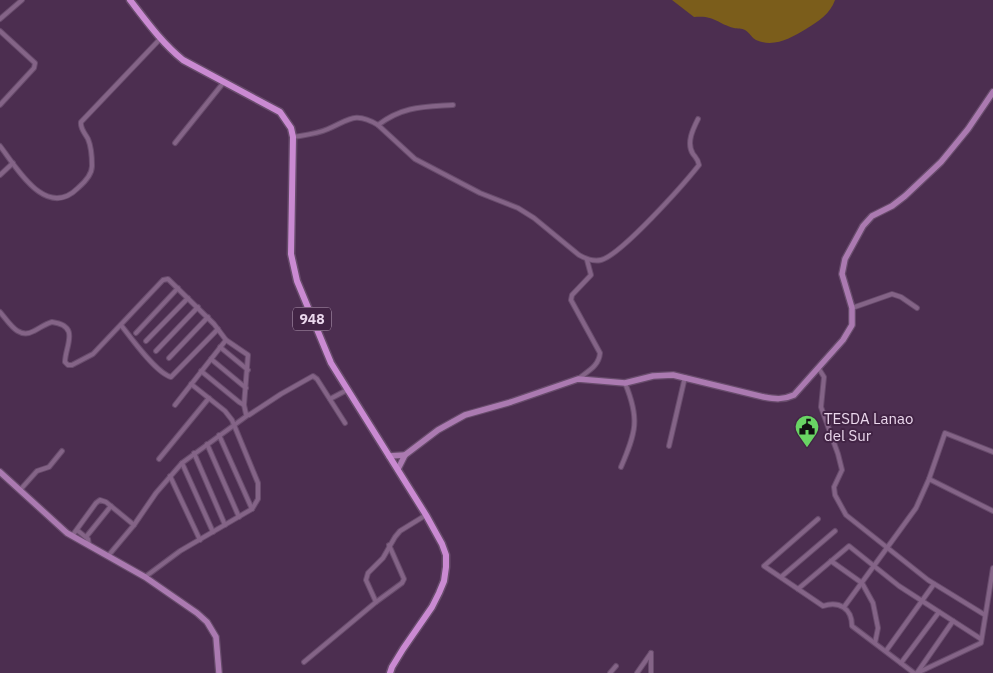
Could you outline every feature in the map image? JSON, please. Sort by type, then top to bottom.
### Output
[{"type":"main road","name":"948","points":[[130,0],[160,39],[183,60],[280,112],[287,119],[291,128],[293,137],[291,254],[293,269],[305,303],[331,363],[426,515],[446,555],[444,581],[432,607],[403,649],[390,673]]},
{"type":"street","points":[[0,19],[22,0]]},
{"type":"street","points":[[0,31],[35,63],[34,68],[0,105]]},
{"type":"street","points":[[0,146],[34,188],[46,196],[59,198],[76,190],[89,176],[92,164],[89,144],[81,128],[81,122],[160,39]]},
{"type":"street","points":[[175,143],[224,82]]},
{"type":"street","points":[[578,379],[626,383],[664,375],[685,377],[764,397],[786,399],[794,396],[850,330],[853,319],[852,308],[843,281],[843,266],[849,250],[863,226],[872,216],[892,206],[905,196],[941,162],[968,129],[993,92]]},
{"type":"street","points":[[378,125],[390,116],[407,109],[453,105]]},
{"type":"street","points":[[293,137],[319,132],[344,120],[354,118],[371,121],[378,125],[415,159],[480,193],[518,208],[534,218],[587,260],[594,261],[601,260],[616,251],[656,213],[699,165],[692,152],[691,135],[698,119]]},
{"type":"street","points":[[0,155],[4,151]]},
{"type":"street","points":[[0,175],[14,163]]},
{"type":"street","points":[[398,469],[405,455],[438,430],[465,415],[511,402],[578,379],[598,364],[600,354],[571,300],[572,295],[590,275],[587,260]]},
{"type":"street","points":[[0,312],[17,331],[23,334],[30,333],[52,322],[63,327],[70,334],[64,360],[68,365],[78,363],[93,354],[162,280],[168,279],[208,317],[226,340],[248,355],[244,404],[248,415]]},
{"type":"street","points":[[136,333],[178,288]]},
{"type":"street","points":[[852,308],[892,294],[901,297],[917,308]]},
{"type":"street","points":[[146,341],[188,298]]},
{"type":"street","points":[[156,350],[198,307]]},
{"type":"street","points":[[169,358],[208,317]]},
{"type":"street","points":[[121,325],[147,357],[165,375],[171,377],[218,329]]},
{"type":"street","points":[[175,405],[226,340]]},
{"type":"street","points":[[220,347],[248,370]]},
{"type":"street","points":[[211,359],[246,388]]},
{"type":"street","points":[[818,368],[824,378],[821,406],[842,470],[834,487],[834,495],[846,514],[934,584],[985,616]]},
{"type":"street","points":[[201,371],[244,404]]},
{"type":"street","points":[[108,556],[134,525],[170,476],[194,452],[248,415],[311,376],[317,378],[345,423]]},
{"type":"street","points":[[669,446],[685,377]]},
{"type":"street","points":[[621,467],[634,433],[635,416],[633,402],[626,383]]},
{"type":"street","points":[[145,577],[180,551],[252,509],[258,499],[258,483],[229,415],[191,384]]},
{"type":"street","points":[[330,399],[347,390]]},
{"type":"street","points":[[160,459],[209,398]]},
{"type":"street","points":[[844,607],[916,508],[929,479],[945,433],[993,452]]},
{"type":"street","points":[[219,435],[252,509]]},
{"type":"street","points":[[207,444],[239,517]]},
{"type":"street","points":[[20,490],[37,470],[49,467],[62,451]]},
{"type":"street","points":[[194,452],[226,525]]},
{"type":"street","points":[[389,456],[405,455]]},
{"type":"street","points":[[182,463],[214,532]]},
{"type":"street","points":[[0,472],[56,524],[72,536],[145,577],[179,599],[207,622],[216,637],[220,673]]},
{"type":"street","points":[[170,476],[200,540]]},
{"type":"street","points":[[929,479],[993,511]]},
{"type":"street","points":[[72,536],[98,501],[103,501],[111,506],[134,525]]},
{"type":"street","points":[[86,538],[111,506]]},
{"type":"street","points":[[376,602],[368,586],[366,577],[368,573],[383,558],[389,545],[400,531],[426,515]]},
{"type":"street","points":[[818,519],[764,566],[823,606],[833,604],[844,607],[851,615],[852,626],[914,673]]},
{"type":"street","points":[[77,530],[86,538],[90,546]]},
{"type":"street","points":[[781,577],[835,531]]},
{"type":"street","points":[[304,662],[404,580],[389,545]]},
{"type":"street","points":[[798,589],[849,546],[874,567],[922,601],[981,639]]},
{"type":"street","points":[[831,561],[862,583],[873,603],[878,628],[875,643]]},
{"type":"street","points":[[954,621],[917,673],[981,643],[993,570]]},
{"type":"street","points":[[886,652],[934,584]]},
{"type":"street","points":[[901,663],[939,612]]},
{"type":"street","points":[[637,673],[651,653],[652,673]]},
{"type":"street","points":[[610,673],[616,666]]},
{"type":"shaded area","points":[[672,0],[835,0],[827,13],[811,26],[788,39],[769,43],[756,40],[744,29],[728,26],[707,17],[694,17]]},
{"type":"place","name":"TESDA Lanao del Sur","points":[[807,448]]}]
